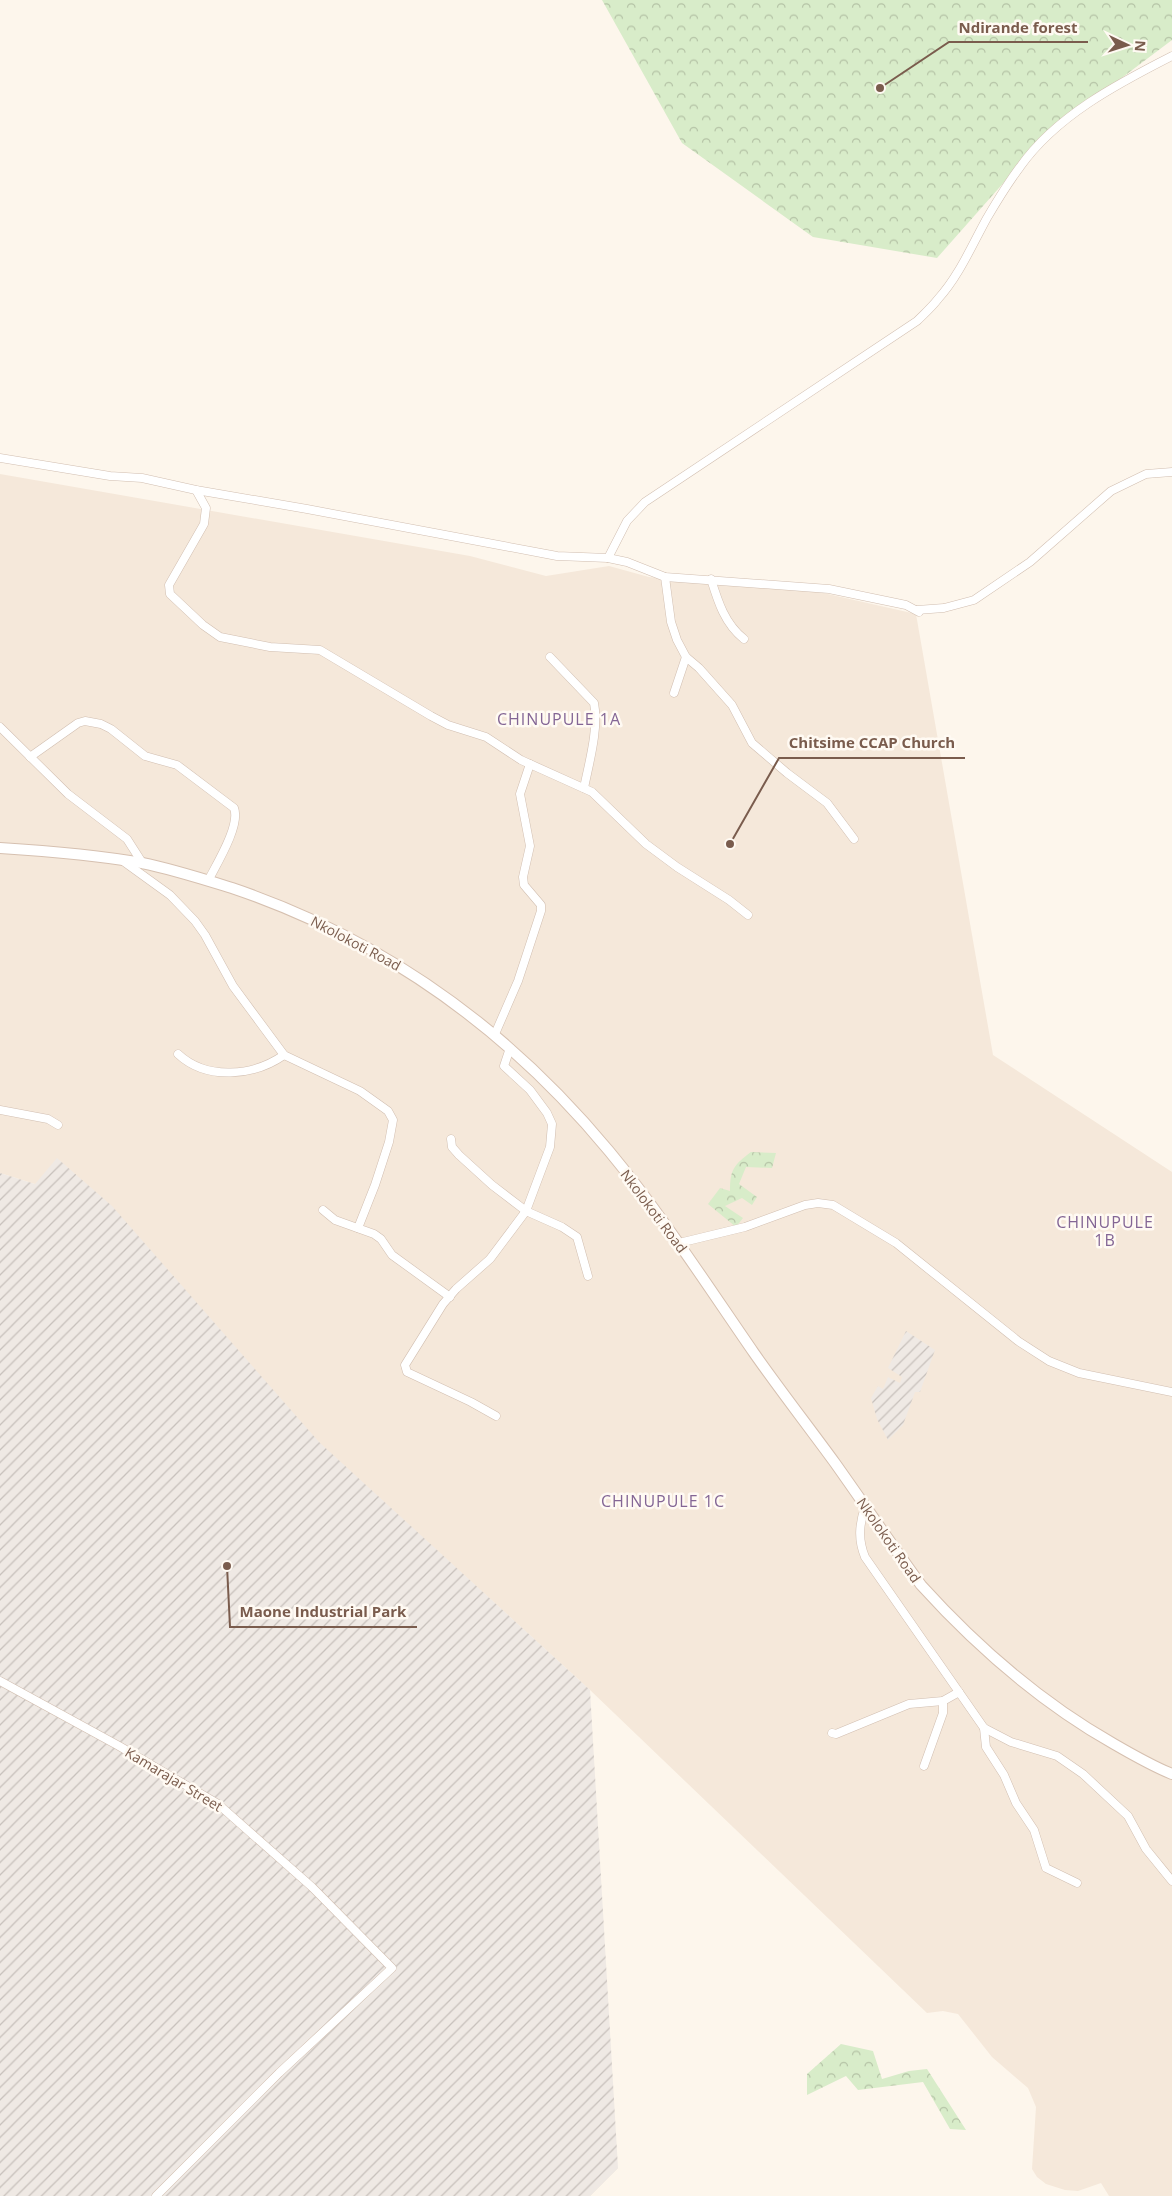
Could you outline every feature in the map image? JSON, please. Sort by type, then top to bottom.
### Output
[{"type":"main road","name":"Nkolokoti Road","points":[[0,848],[142,864],[208,881],[291,910],[332,928],[396,963],[430,985],[495,1034],[550,1086],[604,1144],[679,1243],[756,1356],[920,1585],[951,1619],[993,1660],[1037,1695],[1088,1730],[1157,1768],[1172,1774]]},
{"type":"street","points":[[608,558],[627,521],[645,502],[916,321],[939,299],[956,276],[988,216],[1020,166],[1037,146],[1056,127],[1089,104],[1172,56]]},
{"type":"street","points":[[0,458],[110,476],[142,478],[196,490],[307,508],[556,556],[608,558],[627,562],[665,576],[829,589],[906,605],[918,611],[944,608],[974,600],[1030,562],[1111,491],[1146,474],[1172,472]]},
{"type":"street","points":[[196,490],[206,508],[204,524],[169,585],[170,594],[203,625],[220,637],[252,644],[320,650],[448,725],[486,737],[530,764],[584,788],[606,803],[646,844],[748,915]]},
{"type":"street","points":[[665,576],[671,622],[677,640],[686,657],[699,668],[732,705],[752,743],[787,774],[827,802],[854,839]]},
{"type":"street","points":[[711,579],[726,618],[733,630],[744,639]]},
{"type":"street","points":[[674,693],[686,657]]},
{"type":"street","points":[[550,658],[584,690],[594,703],[592,746],[584,788]]},
{"type":"street","points":[[30,757],[78,723],[84,721],[101,724],[111,729],[144,756],[177,765],[234,808],[236,812],[232,830],[208,881]]},
{"type":"street","points":[[0,727],[86,809],[127,839],[142,864]]},
{"type":"street","points":[[495,1034],[518,981],[541,911],[541,905],[524,885],[523,877],[530,846],[520,794],[530,764]]},
{"type":"street","points":[[123,861],[170,895],[195,921],[205,935],[233,986],[284,1055],[360,1091],[384,1107],[393,1120],[382,1164],[358,1228]]},
{"type":"street","points":[[496,1416],[405,1370],[405,1365],[450,1296],[490,1259],[526,1211],[550,1147],[552,1124],[539,1101],[518,1079],[505,1069],[504,1063],[510,1048]]},
{"type":"street","points":[[178,1054],[199,1068],[220,1072],[257,1068],[274,1062],[284,1055]]},
{"type":"street","points":[[0,1110],[48,1119],[58,1125]]},
{"type":"street","points":[[451,1138],[452,1147],[492,1185],[526,1211],[562,1227],[576,1236],[588,1276]]},
{"type":"street","points":[[679,1243],[745,1227],[805,1204],[833,1205],[896,1242],[1018,1341],[1049,1361],[1079,1373],[1172,1392]]},
{"type":"street","points":[[323,1210],[334,1220],[358,1228],[381,1239],[392,1255],[450,1296]]},
{"type":"street","points":[[865,1507],[860,1530],[861,1547],[865,1557],[984,1728],[1011,1742],[1057,1756],[1083,1774],[1128,1816],[1146,1849],[1172,1881]]},
{"type":"street","name":"Kamarajar Street","points":[[0,1681],[111,1741],[218,1804],[312,1887],[392,1968],[279,2073],[156,2196]]},
{"type":"street","points":[[832,1734],[909,1704],[944,1701],[959,1692]]},
{"type":"street","points":[[924,1766],[943,1713],[944,1701]]},
{"type":"street","points":[[984,1728],[986,1747],[1004,1776],[1016,1803],[1034,1830],[1046,1868],[1077,1883]]},
{"type":"shaded area","points":[[0,474],[470,556],[546,576],[609,566],[649,577],[716,585],[788,585],[916,614],[993,1055],[1172,1172],[1172,2196],[1109,2196],[1101,2183],[1078,2191],[1065,2190],[1046,2184],[1037,2177],[1032,2169],[1036,2107],[1028,2088],[992,2057],[958,2014],[943,2011],[927,2013],[590,1690],[35,1184],[0,1173]]},
{"type":"shaded area","points":[[57,1158],[112,1206],[319,1442],[590,1690],[618,2168],[590,2196],[0,2196],[0,1173],[35,1184]]},
{"type":"shaded area","points":[[906,1331],[935,1350],[920,1392],[915,1392],[903,1425],[888,1440],[877,1419],[871,1398],[878,1386],[883,1389],[888,1377],[900,1383],[902,1377],[888,1368]]},
{"type":"green space","points":[[602,0],[1172,0],[1172,40],[1046,135],[937,258],[813,237],[682,143]]},
{"type":"green space","points":[[751,1152],[776,1153],[772,1168],[746,1167],[739,1184],[757,1197],[752,1205],[742,1198],[725,1206],[743,1218],[736,1227],[708,1204],[720,1188],[730,1191],[734,1168]]},
{"type":"green space","points":[[841,2044],[873,2051],[882,2079],[909,2071],[927,2069],[966,2130],[950,2129],[923,2082],[858,2090],[846,2076],[807,2095],[807,2074]]},
{"type":"place","name":"Ndirande forest","points":[[880,88]]},
{"type":"place","name":"Chitsime CCAP Church","points":[[730,844]]},
{"type":"place","name":"Maone Industrial Park","points":[[227,1566]]},
{"type":"district","name":"CHINUPULE 1A","points":[[559,719]]},
{"type":"district","name":"CHINUPULE 1B","points":[[1105,1231]]},
{"type":"district","name":"CHINUPULE 1C","points":[[663,1501]]}]
